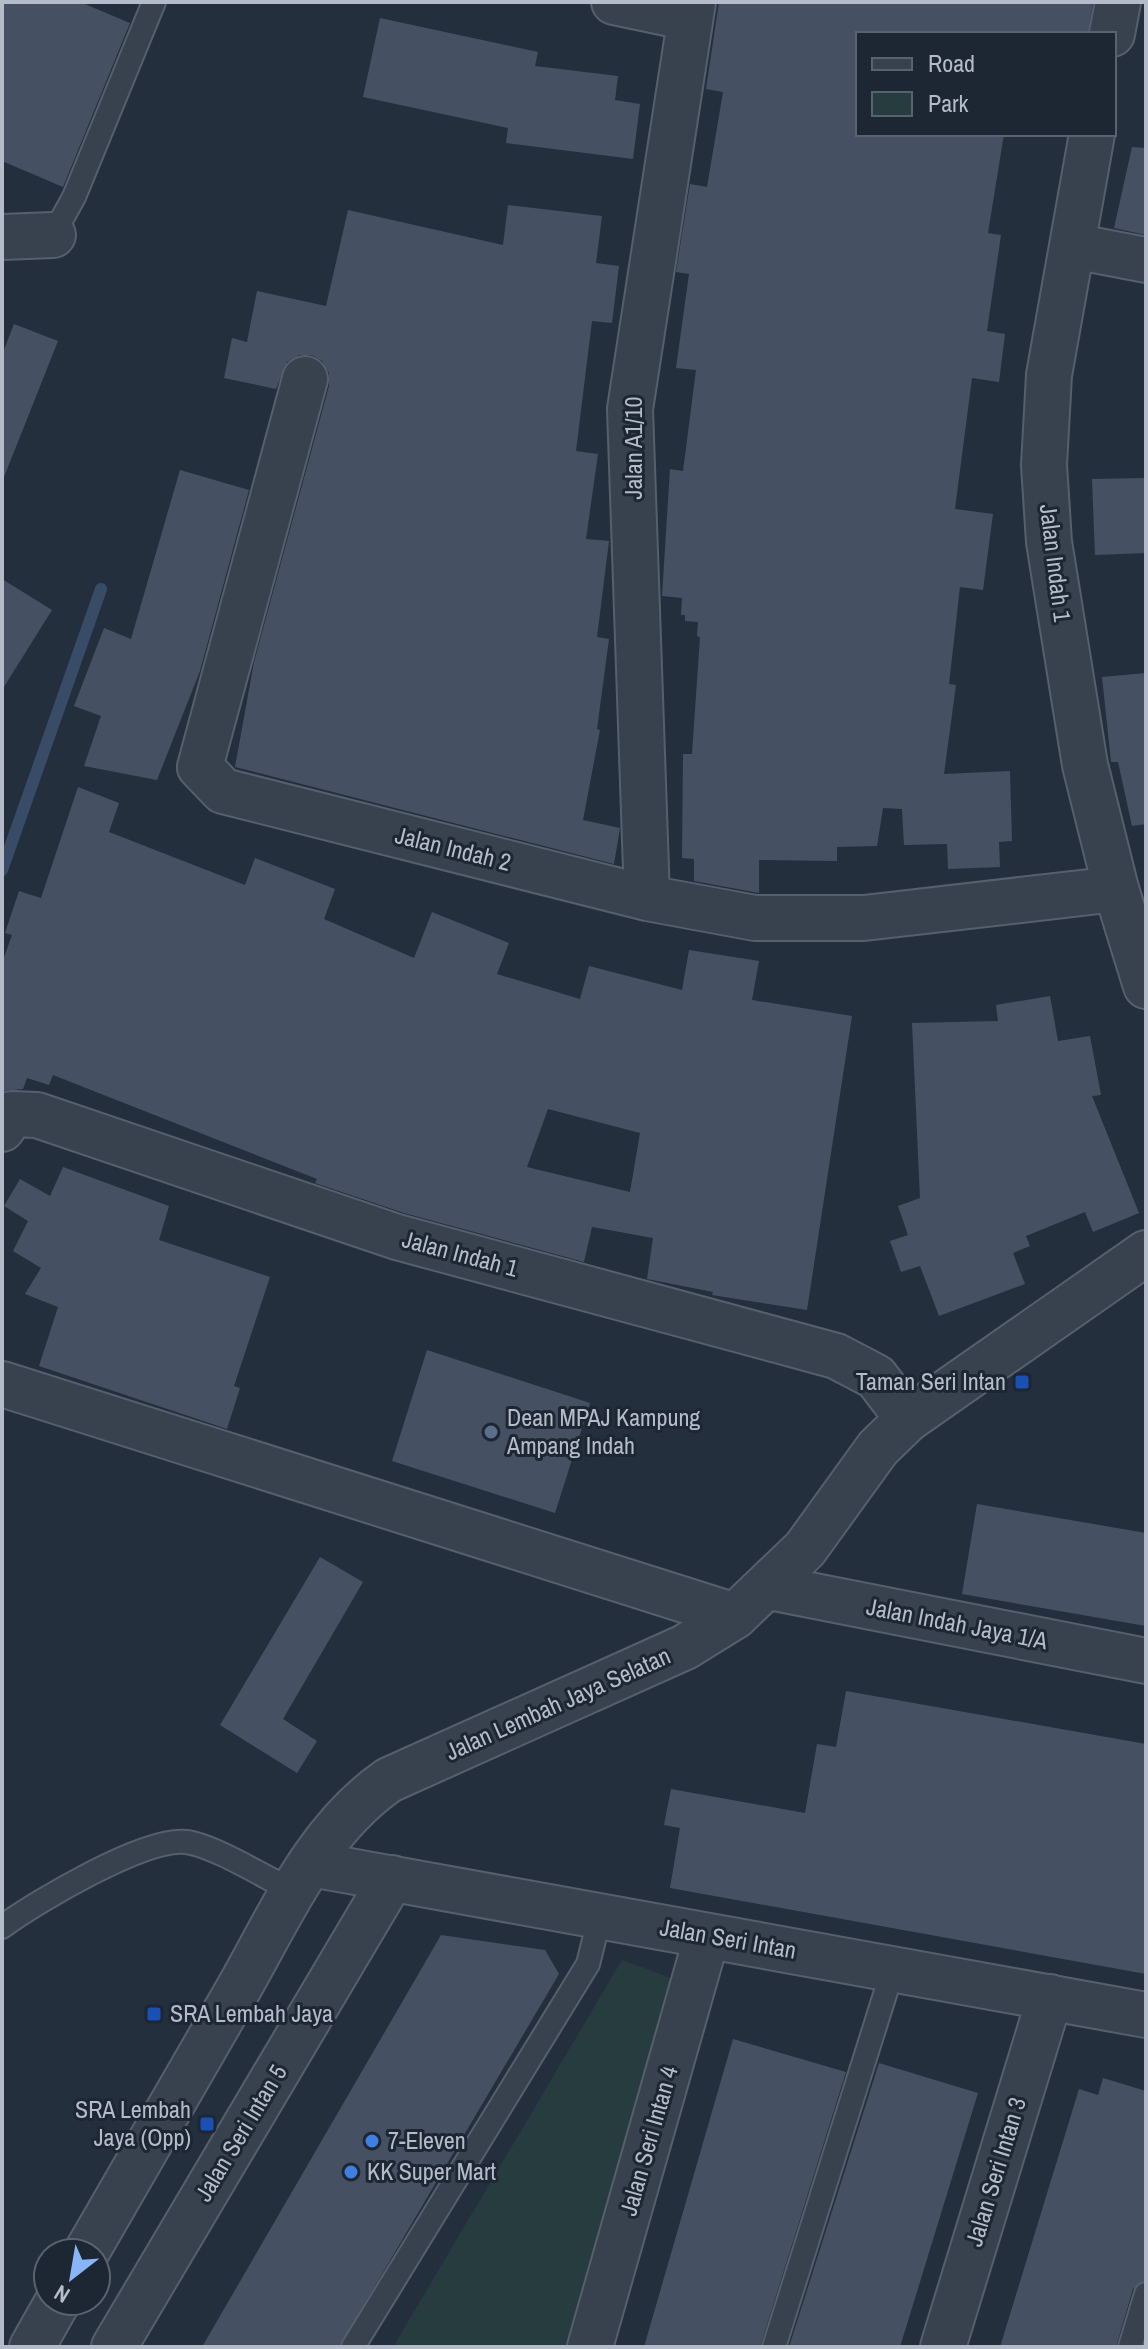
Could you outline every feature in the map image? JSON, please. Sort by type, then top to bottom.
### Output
[{"type":"street","points":[[614,2],[692,10]]},
{"type":"street","points":[[1112,32],[1118,2]]},
{"type":"street","name":"Jalan A1/10","points":[[647,898],[630,409],[692,10]]},
{"type":"street","name":"Jalan Indah 1","points":[[1092,136],[1049,375],[1045,480],[1049,542],[1083,750],[1116,889],[1146,986]]},
{"type":"street","points":[[2,237],[53,235]]},
{"type":"street","points":[[1073,246],[1146,260]]},
{"type":"street","name":"Jalan Indah 2","points":[[305,379],[200,767],[223,791],[647,898],[755,918],[864,918],[1116,889]]},
{"type":"street","name":"Jalan Indah 1","points":[[2,1129],[12,1114],[37,1115],[397,1237],[836,1356],[876,1377],[908,1419]]},
{"type":"street","name":"Jalan Lembah Jaya Selatan","points":[[95,2237],[302,1877],[359,1800],[389,1780],[685,1647],[735,1616],[769,1587],[805,1549],[878,1448],[908,1419],[1146,1253]]},
{"type":"street","points":[[4,1386],[735,1616]]},
{"type":"street","name":"Jalan Indah Jaya 1/A","points":[[769,1587],[1146,1661]]},
{"type":"street","name":"Jalan Seri Intan","points":[[302,1877],[392,1878],[1146,2015]]},
{"type":"street","name":"Jalan Seri Intan 5","points":[[114,2347],[392,1878]]},
{"type":"street","name":"Jalan Seri Intan 4","points":[[590,2347],[707,1936]]},
{"type":"street","name":"Jalan Seri Intan 3","points":[[943,2347],[1050,1997]]},
{"type":"street","points":[[32,2347],[49,2317]]},
{"type":"lane","points":[[53,235],[74,197],[154,2]]},
{"type":"lane","points":[[2,1927],[55,1892],[161,1843],[187,1842],[302,1877]]},
{"type":"lane","points":[[353,2347],[588,1964],[600,1916]]},
{"type":"lane","points":[[774,2347],[893,1969]]},
{"type":"lane","points":[[1130,2347],[1146,2294]]},
{"type":"green space","points":[[622,1960],[685,1983],[570,2347],[393,2347]]},
{"type":"building","points":[[2,2],[80,2],[130,23],[63,187],[2,161]]},
{"type":"building","points":[[719,2],[1093,2],[1088,32],[856,32],[856,136],[1004,136],[988,233],[1001,235],[987,331],[1005,334],[999,382],[972,378],[955,509],[993,514],[983,590],[960,587],[949,684],[956,685],[944,774],[1010,771],[1012,841],[999,842],[1000,867],[948,869],[947,844],[904,845],[902,809],[883,808],[877,846],[837,847],[837,861],[759,860],[759,893],[694,881],[694,859],[682,858],[683,754],[692,754],[700,637],[697,636],[698,622],[685,621],[685,615],[681,615],[682,598],[662,596],[670,469],[683,471],[696,370],[676,368],[689,274],[676,272],[690,184],[707,187],[723,92],[706,89]]},
{"type":"building","points":[[380,18],[538,52],[535,66],[618,76],[615,100],[640,104],[633,159],[506,143],[508,128],[363,97]]},
{"type":"building","points":[[1132,147],[1146,148],[1146,235],[1114,228]]},
{"type":"building","points":[[508,205],[602,216],[596,263],[619,266],[612,323],[592,321],[576,451],[598,454],[586,539],[609,541],[597,637],[609,639],[597,729],[600,730],[583,820],[620,828],[614,864],[235,767],[254,662],[329,386],[329,373],[322,361],[312,355],[299,355],[287,362],[276,389],[224,378],[232,338],[247,342],[257,291],[326,306],[348,210],[503,245]]},
{"type":"building","points":[[14,324],[58,341],[4,477],[2,355]]},
{"type":"building","points":[[180,470],[249,490],[200,671],[157,780],[84,766],[101,716],[74,706],[104,628],[131,639]]},
{"type":"building","points":[[1146,478],[1146,553],[1095,555],[1092,479]]},
{"type":"building","points":[[2,579],[52,610],[2,690]]},
{"type":"building","points":[[1146,673],[1146,824],[1132,826],[1118,762],[1111,762],[1102,677]]},
{"type":"building","points":[[78,787],[119,803],[109,832],[245,885],[255,858],[335,889],[324,919],[414,958],[432,912],[509,943],[497,974],[580,999],[589,966],[682,990],[689,950],[759,961],[752,1000],[852,1016],[807,1310],[712,1295],[713,1292],[647,1279],[653,1238],[592,1227],[584,1262],[404,1213],[315,1183],[317,1179],[53,1075],[49,1085],[27,1078],[23,1089],[2,1091],[2,963],[12,935],[5,933],[19,891],[41,898]],"holes":[[[548,1109],[640,1133],[630,1192],[527,1167]]]},
{"type":"building","points":[[1050,996],[1058,1041],[1090,1036],[1101,1095],[1092,1096],[1139,1213],[1093,1232],[1085,1212],[1026,1236],[1030,1246],[1013,1253],[1025,1284],[939,1316],[920,1266],[901,1272],[890,1241],[908,1235],[898,1206],[920,1198],[912,1023],[998,1021],[996,1005]]},
{"type":"building","points":[[63,1167],[169,1206],[159,1240],[270,1277],[234,1386],[240,1388],[227,1429],[39,1366],[58,1307],[25,1294],[41,1268],[13,1251],[28,1221],[4,1206],[20,1179],[50,1196]]},
{"type":"building","name":"Dean MPAJ Kampung Ampang Indah","points":[[427,1350],[590,1403],[555,1513],[392,1461]]},
{"type":"building","points":[[977,1504],[1146,1533],[1146,1626],[962,1594]]},
{"type":"building","points":[[320,1557],[363,1582],[283,1719],[317,1741],[297,1773],[220,1725]]},
{"type":"building","points":[[846,1691],[1146,1744],[1146,1974],[670,1888],[680,1828],[664,1825],[671,1789],[805,1813],[817,1744],[836,1747]]},
{"type":"building","points":[[441,1935],[545,1950],[559,1974],[339,2347],[202,2347]]},
{"type":"building","points":[[733,2039],[846,2072],[760,2347],[644,2347]]},
{"type":"building","points":[[879,2063],[978,2093],[900,2347],[789,2347]]},
{"type":"building","points":[[1103,2078],[1146,2091],[1146,2280],[1133,2289],[1116,2347],[1000,2347],[1079,2089],[1098,2095]]},
{"type":"waterway","points":[[2,870],[101,589]]},
{"type":"place","name":"Taman Seri Intan","points":[[1022,1382]]},
{"type":"place","name":"Dean MPAJ Kampung Ampang Indah","points":[[491,1432]]},
{"type":"place","name":"SRA Lembah Jaya","points":[[154,2014]]},
{"type":"place","name":"SRA Lembah Jaya (Opp)","points":[[207,2124]]},
{"type":"place","name":"7-Eleven","points":[[372,2141]]},
{"type":"place","name":"KK Super Mart","points":[[351,2172]]}]
